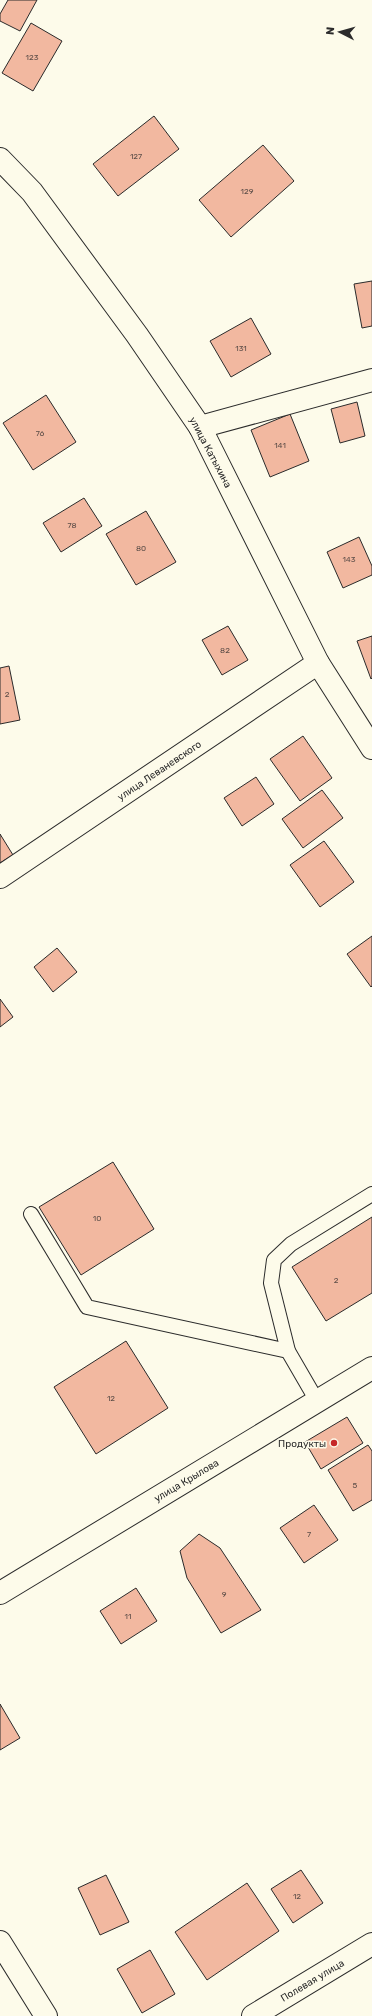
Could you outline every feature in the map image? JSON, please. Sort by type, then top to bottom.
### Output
[{"type":"street","name":"улица Катыхина","points":[[0,159],[32,192],[137,335],[200,427],[318,663],[372,748]]},
{"type":"street","points":[[200,427],[372,380]]},
{"type":"street","name":"улица Леваневского","points":[[0,877],[318,663]]},
{"type":"street","name":"улица Крылова","points":[[0,1593],[372,1368]]},
{"type":"street","points":[[0,1942],[46,2016]]},
{"type":"street","name":"Полевая улица","points":[[253,2016],[372,1944]]},
{"type":"lane","points":[[317,1401],[288,1351],[271,1283],[274,1260],[291,1244],[372,1194]]},
{"type":"lane","points":[[31,1214],[87,1307],[288,1351]]},
{"type":"building","points":[[8,0],[37,0],[20,31],[0,21],[0,14]]},
{"type":"building","points":[[31,23],[62,41],[33,91],[2,73]]},
{"type":"building","points":[[154,116],[179,149],[118,196],[93,164]]},
{"type":"building","points":[[263,145],[294,181],[231,237],[199,200]]},
{"type":"building","points":[[372,281],[372,326],[362,328],[354,284]]},
{"type":"building","points":[[251,318],[271,354],[231,377],[210,341]]},
{"type":"building","points":[[46,395],[76,442],[33,470],[3,423]]},
{"type":"building","points":[[357,402],[365,436],[340,443],[331,409]]},
{"type":"building","points":[[290,414],[309,461],[270,477],[251,430]]},
{"type":"building","points":[[84,498],[102,526],[61,552],[43,523]]},
{"type":"building","points":[[146,511],[176,562],[136,585],[106,534]]},
{"type":"building","points":[[359,537],[372,566],[372,575],[343,588],[327,552]]},
{"type":"building","points":[[228,626],[248,660],[222,675],[202,640]]},
{"type":"building","points":[[372,636],[372,678],[371,679],[357,641]]},
{"type":"building","points":[[9,666],[20,720],[0,724],[0,668]]},
{"type":"building","points":[[303,736],[332,778],[300,801],[270,759]]},
{"type":"building","points":[[256,777],[274,804],[242,826],[224,798]]},
{"type":"building","points":[[322,790],[343,818],[303,848],[282,819]]},
{"type":"building","points":[[0,834],[13,855],[0,863]]},
{"type":"building","points":[[324,841],[354,882],[320,907],[290,865]]},
{"type":"building","points":[[372,936],[372,986],[371,987],[347,954]]},
{"type":"building","points":[[57,948],[77,972],[53,992],[34,967]]},
{"type":"building","points":[[0,999],[13,1017],[0,1027]]},
{"type":"building","points":[[113,1162],[154,1229],[81,1275],[39,1207]]},
{"type":"building","points":[[372,1217],[372,1293],[326,1321],[292,1267]]},
{"type":"building","points":[[126,1341],[168,1408],[96,1454],[54,1387]]},
{"type":"building","name":"Продукты","points":[[347,1417],[363,1443],[321,1469],[305,1442]]},
{"type":"building","points":[[368,1445],[372,1451],[372,1500],[353,1511],[328,1470]]},
{"type":"building","points":[[314,1505],[338,1540],[304,1563],[280,1528]]},
{"type":"building","points":[[199,1534],[220,1548],[261,1610],[221,1633],[187,1578],[180,1551]]},
{"type":"building","points":[[136,1588],[157,1621],[121,1644],[100,1611]]},
{"type":"building","points":[[0,1704],[20,1738],[0,1750]]},
{"type":"building","points":[[301,1870],[323,1903],[293,1923],[271,1889]]},
{"type":"building","points":[[106,1875],[129,1922],[100,1935],[78,1888]]},
{"type":"building","points":[[247,1883],[279,1931],[207,1980],[175,1932]]},
{"type":"building","points":[[150,1950],[175,1994],[142,2013],[117,1969]]},
{"type":"place","name":"Продукты","points":[[334,1443]]}]
